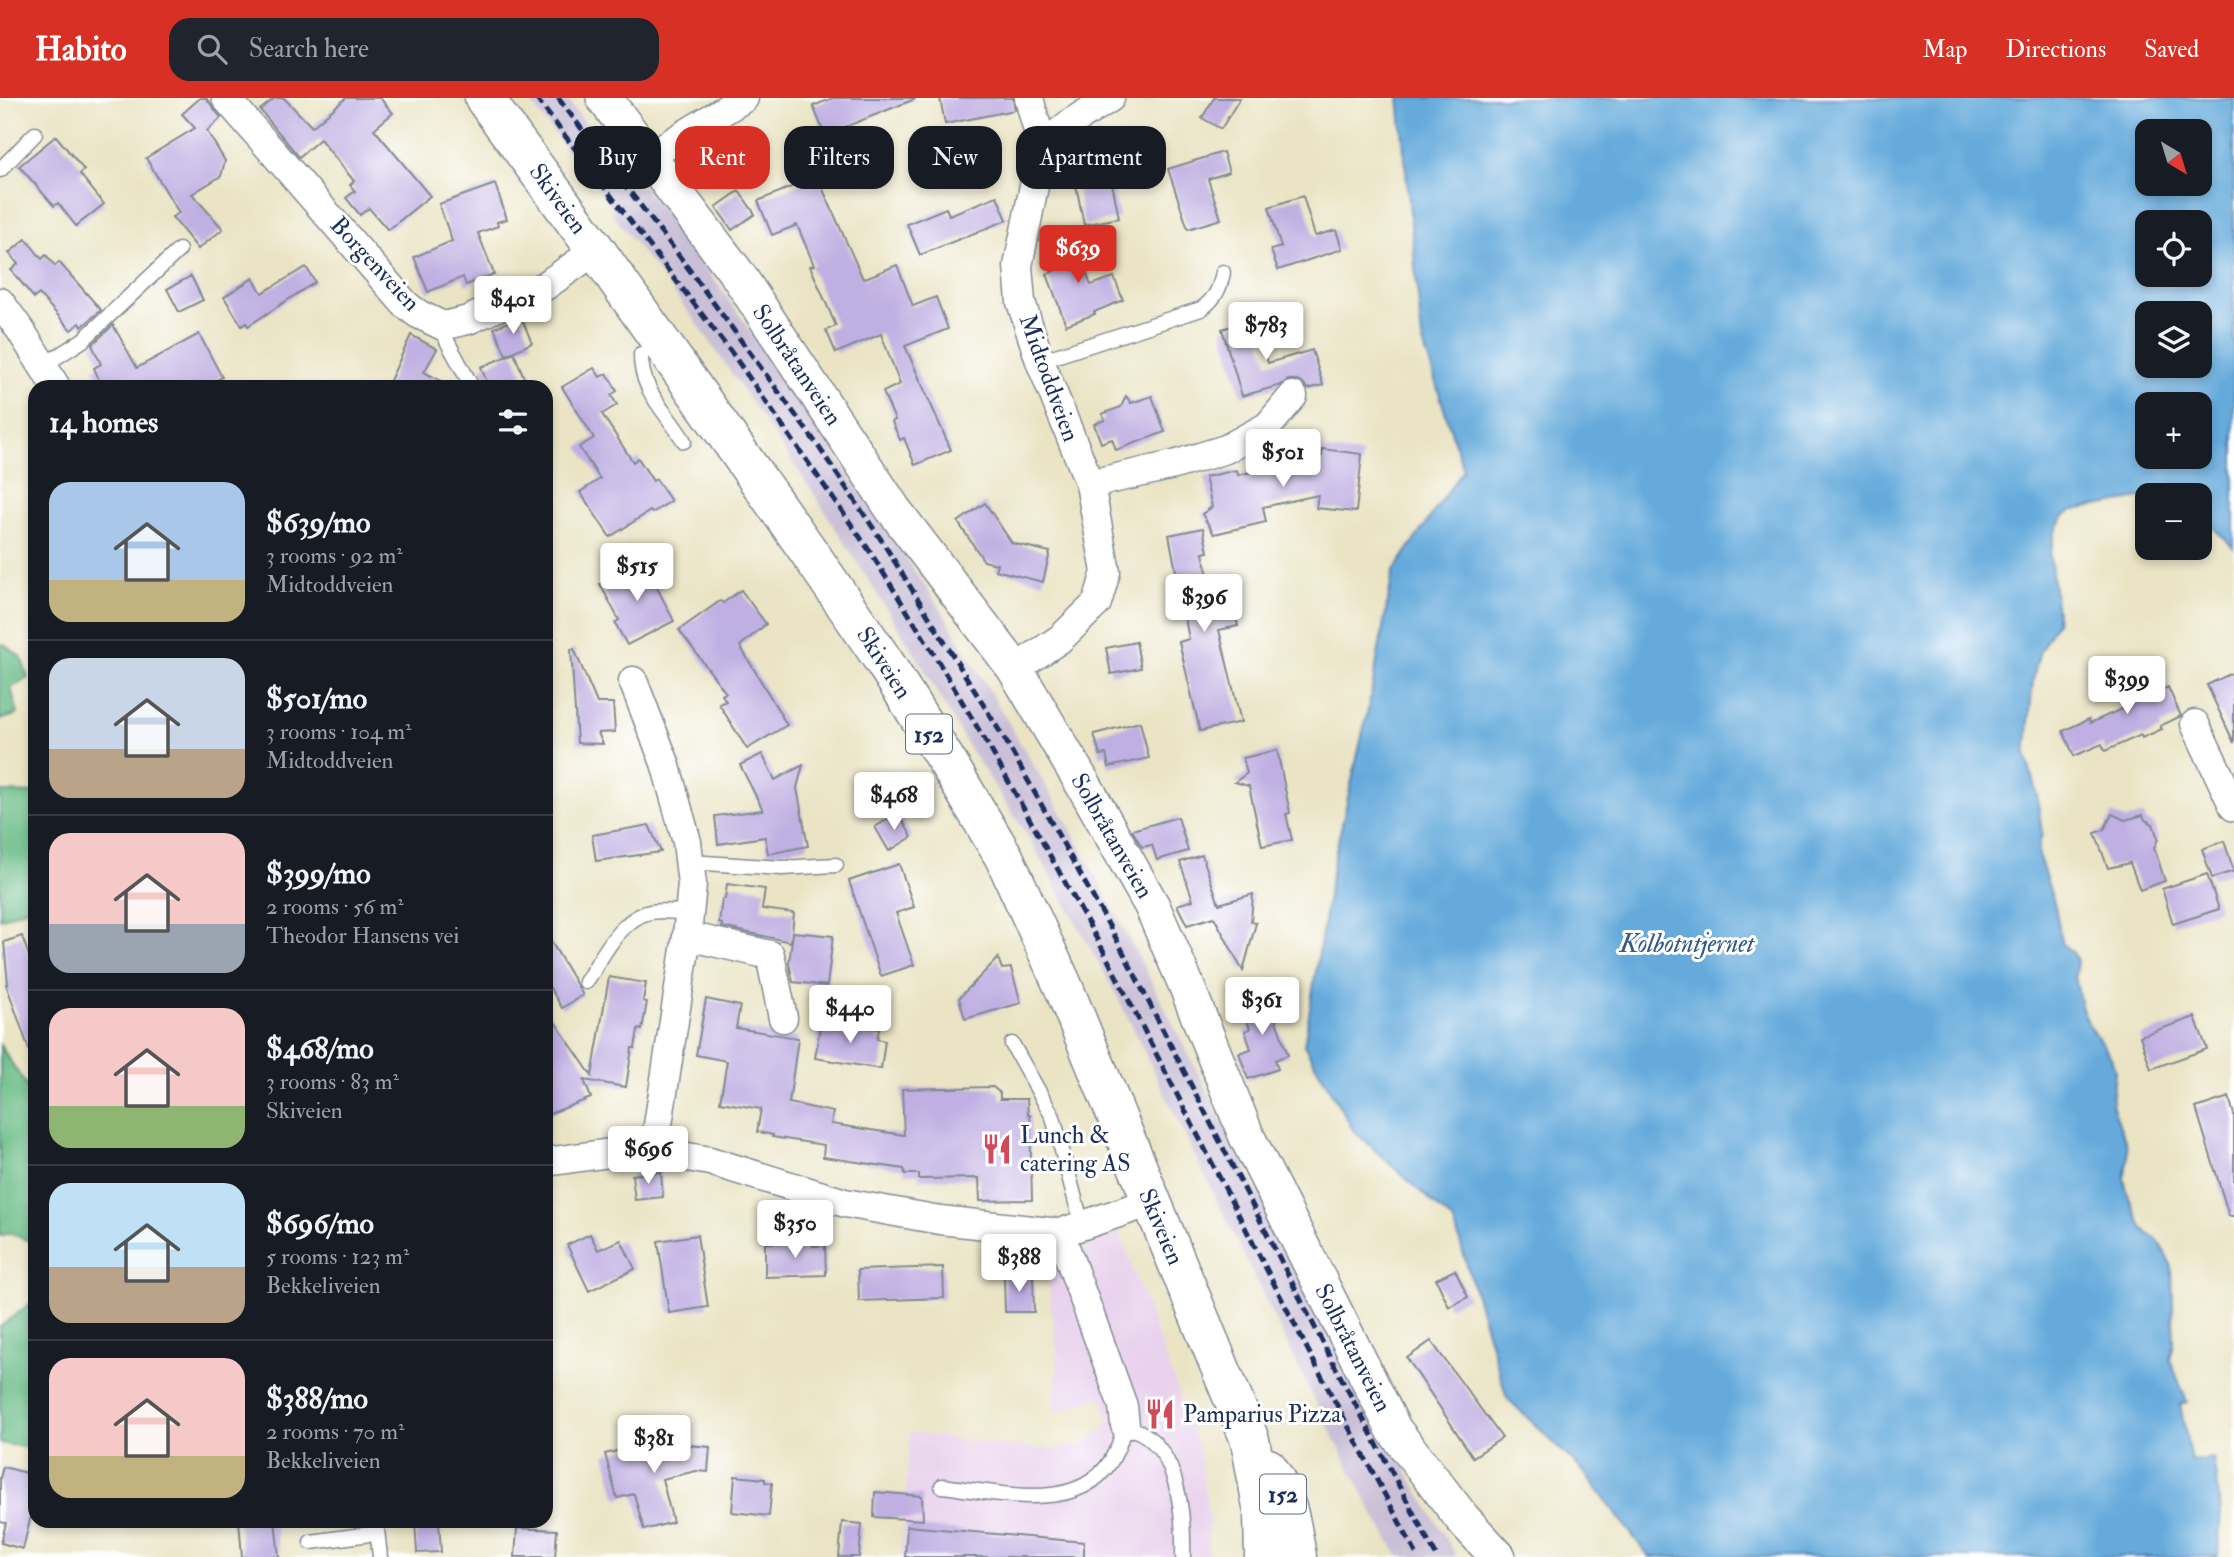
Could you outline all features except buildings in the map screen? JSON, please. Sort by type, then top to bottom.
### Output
[{"type":"main road","name":"Skiveien","points":[[484,98],[596,250],[819,566],[892,674],[1004,857],[1041,935],[1250,1440],[1280,1485],[1290,1514],[1297,1557]]},
{"type":"main road","name":"Skiveien","points":[[1250,1440],[1263,1512],[1264,1557]]},
{"type":"street","name":"Borgenveien","points":[[226,98],[407,305],[418,314],[443,326],[468,320],[545,286],[596,250]]},
{"type":"street","name":"Solbråtanveien","points":[[604,98],[625,126]]},
{"type":"street","points":[[661,149],[744,98]]},
{"type":"street","name":"Midtoddveien","points":[[1029,98],[1037,126]]},
{"type":"street","points":[[1067,126],[1110,98]]},
{"type":"street","name":"Solbråtanveien","points":[[661,174],[737,275],[893,509],[1015,669],[1152,906],[1247,1136],[1394,1430],[1462,1518],[1497,1557]]},
{"type":"street","name":"Midtoddveien","points":[[1015,669],[1060,639],[1097,603],[1106,572],[1090,484],[1040,361],[1021,302],[1018,266],[1033,189]]},
{"type":"street","points":[[0,302],[50,376]]},
{"type":"street","points":[[1090,484],[1226,449],[1268,426],[1293,396]]},
{"type":"street","points":[[634,681],[665,763],[687,842],[692,884],[654,1152]]},
{"type":"street","points":[[2195,724],[2234,807]]},
{"type":"street","points":[[688,924],[770,955],[783,1018]]},
{"type":"street","points":[[553,1161],[624,1151],[654,1152],[710,1161],[845,1203],[940,1220],[1071,1229],[1151,1202]]},
{"type":"street","points":[[1071,1229],[1123,1406],[1125,1425]]},
{"type":"lane","points":[[0,170],[35,134]]},
{"type":"lane","points":[[50,376],[83,340],[179,250]]},
{"type":"lane","points":[[1040,361],[1201,309],[1211,302],[1217,293],[1223,272]]},
{"type":"lane","points":[[443,326],[447,341],[468,380]]},
{"type":"lane","points":[[641,354],[640,369],[645,385],[684,441]]},
{"type":"lane","points":[[690,862],[782,868],[836,865]]},
{"type":"lane","points":[[586,982],[610,945],[629,923],[648,913],[688,924]]},
{"type":"lane","points":[[1012,1044],[1053,1116],[1071,1229]]},
{"type":"lane","points":[[942,1486],[1028,1496],[1059,1496],[1080,1489],[1097,1477],[1116,1453],[1125,1425],[1149,1438],[1166,1459],[1177,1486],[1184,1535],[1183,1557]]},
{"type":"lane","points":[[311,1542],[373,1528]]},
{"type":"lane","points":[[377,1528],[380,1557]]},
{"type":"shaded area","points":[[527,98],[566,98],[588,126],[574,126],[574,159]]},
{"type":"shaded area","points":[[598,189],[646,189],[729,300],[944,614],[1066,820],[1143,965],[1356,1384],[1457,1557],[1399,1557],[1375,1517],[1313,1397],[1118,998],[1031,841],[968,746],[912,649],[812,491],[697,323],[611,212],[614,210]]},
{"type":"shaded area","points":[[1119,1231],[1198,1446],[1209,1518],[1207,1557],[901,1557],[910,1432],[988,1444],[1052,1449],[1083,1444],[1103,1429],[1109,1417],[1101,1396],[1055,1413],[1058,1358],[1045,1259],[1084,1247]]},
{"type":"green space","points":[[3,644],[21,657],[28,678],[11,688],[18,714],[0,720],[0,648]]},
{"type":"green space","points":[[0,792],[28,793],[28,908],[0,919]]},
{"type":"green space","points":[[0,1045],[28,1088],[28,1240],[9,1233],[0,1236]]},
{"type":"green space","points":[[28,1305],[28,1448],[0,1443],[0,1327]]},
{"type":"water","name":"Kolbotntjernet","points":[[1399,98],[2234,98],[2234,548],[2212,527],[2212,483],[2135,483],[2135,499],[2073,510],[2063,517],[2055,532],[2050,556],[2056,623],[2039,653],[2033,680],[2026,755],[2037,796],[2042,834],[2039,857],[2055,906],[2062,944],[2073,953],[2077,961],[2075,976],[2081,1006],[2088,1023],[2111,1057],[2115,1070],[2112,1104],[2127,1146],[2128,1158],[2124,1178],[2127,1192],[2142,1228],[2162,1246],[2172,1267],[2174,1344],[2170,1359],[2187,1402],[2180,1404],[2191,1461],[2213,1458],[2221,1511],[2218,1557],[1649,1557],[1583,1471],[1507,1398],[1454,1222],[1354,1131],[1304,1045],[1334,859],[1369,705],[1393,572],[1463,469],[1422,339]]},
{"type":"railway","points":[[536,98],[734,356],[869,550],[932,651],[1103,950],[1314,1362],[1418,1557]]},
{"type":"railway","points":[[558,98],[677,253],[816,443],[882,541],[1007,743],[1118,942],[1329,1355],[1437,1557]]},
{"type":"place","name":"Lunch & catering AS","points":[[997,1149]]},
{"type":"place","name":"Pamparius Pizza","points":[[1160,1414]]}]
